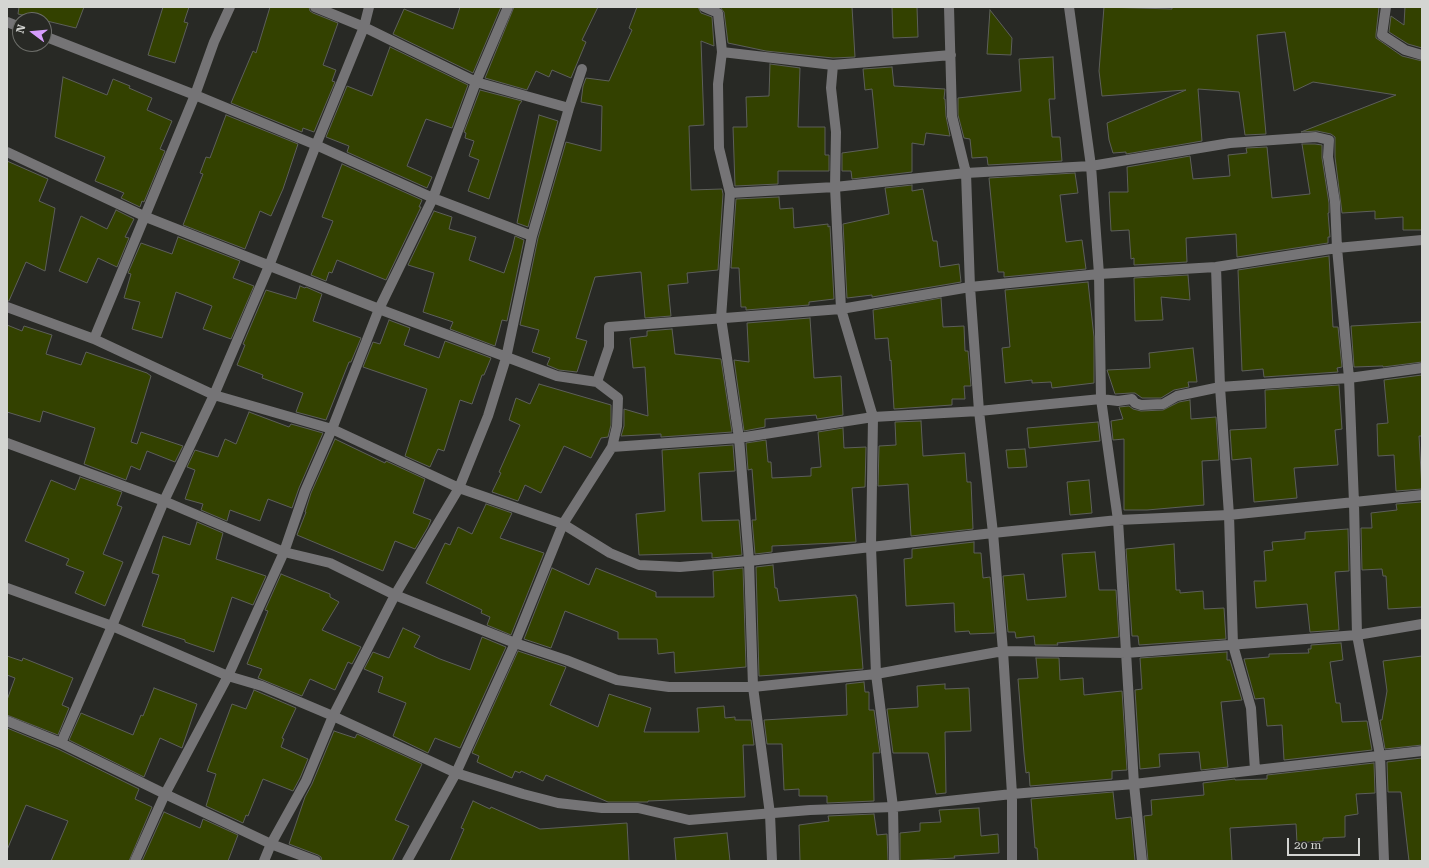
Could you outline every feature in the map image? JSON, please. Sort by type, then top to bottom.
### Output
[{"type":"street","points":[[94,339],[146,217],[195,95],[214,42],[230,7]]},
{"type":"street","points":[[315,7],[364,27],[476,82],[569,108]]},
{"type":"street","points":[[61,743],[164,501],[214,395],[269,266],[364,27],[370,7]]},
{"type":"street","points":[[135,861],[165,794],[228,676],[284,552],[305,491],[332,429],[379,309],[433,198],[476,82],[508,7]]},
{"type":"street","points":[[704,7],[719,10],[722,52],[718,84],[719,148],[730,193],[721,318],[739,438],[749,561],[753,687],[770,814],[772,861]]},
{"type":"street","points":[[949,7],[952,116],[966,173],[970,287],[979,411],[993,532],[1003,651],[1012,794],[1012,861]]},
{"type":"street","points":[[1069,7],[1092,166],[1099,274],[1101,399],[1118,520],[1134,784],[1142,861]]},
{"type":"street","points":[[1386,7],[1382,35],[1406,50],[1422,55]]},
{"type":"street","points":[[52,39],[195,95],[316,145],[433,198],[532,236]]},
{"type":"street","points":[[722,52],[832,65],[951,55]]},
{"type":"street","points":[[832,65],[831,88],[836,132],[835,187],[841,309],[873,417],[871,548],[876,674],[893,807],[894,861]]},
{"type":"street","points":[[264,861],[271,844],[306,782],[333,716],[395,595],[458,488],[488,416],[506,358],[532,236],[569,108],[582,69]]},
{"type":"street","points":[[730,193],[835,187],[966,173],[1092,166],[1230,143],[1316,137],[1329,140],[1328,157],[1335,202],[1337,248],[1349,378],[1357,635],[1380,755],[1384,861]]},
{"type":"street","points":[[7,152],[146,217],[506,358],[557,376],[596,382],[618,398],[617,426],[612,447],[563,524],[516,643],[456,772],[407,861]]},
{"type":"street","points":[[596,382],[609,347],[609,327],[841,309],[970,287],[1099,274],[1216,267],[1337,248],[1422,240]]},
{"type":"street","points":[[1216,267],[1220,387],[1229,515],[1233,645],[1251,708],[1255,770]]},
{"type":"street","points":[[7,307],[94,339],[214,395],[332,429],[458,488],[563,524],[610,553],[639,565],[680,567],[749,561],[871,548],[993,532],[1118,520],[1229,515],[1422,495]]},
{"type":"street","points":[[612,447],[739,438],[873,417],[979,411],[1101,399],[1118,401],[1132,399],[1135,403],[1141,405],[1163,404],[1176,396],[1220,387],[1349,378],[1422,368]]},
{"type":"street","points":[[7,443],[164,501],[284,552],[330,563],[395,595],[516,643],[566,660],[617,680],[669,687],[753,687],[876,674],[1003,651],[1126,653],[1357,635],[1422,624]]},
{"type":"street","points":[[7,588],[112,626],[228,676],[262,686],[333,716],[456,772],[523,794],[558,803],[602,808],[638,808],[689,820],[810,810],[893,807],[1012,794],[1134,784],[1422,750]]},
{"type":"street","points":[[7,721],[61,743],[271,844],[316,861]]},
{"type":"building","points":[[19,7],[84,7],[76,28],[52,22],[52,12],[18,12]]},
{"type":"building","points":[[163,7],[189,7],[184,22],[188,23],[175,63],[148,55]]},
{"type":"building","points":[[270,7],[309,7],[310,11],[313,13],[338,23],[323,65],[336,70],[332,81],[335,82],[314,132],[303,128],[302,132],[231,103],[253,51],[256,53]]},
{"type":"building","points":[[460,7],[501,7],[473,73],[393,34],[404,9],[453,29]]},
{"type":"building","points":[[514,7],[598,7],[582,40],[586,42],[571,78],[552,70],[549,77],[536,71],[527,90],[485,78]]},
{"type":"building","points":[[637,7],[698,7],[701,13],[712,17],[714,46],[701,41],[704,125],[689,126],[691,190],[722,189],[723,194],[718,270],[687,273],[688,283],[668,285],[671,316],[645,318],[641,272],[595,277],[576,338],[587,341],[577,372],[559,370],[547,365],[550,358],[532,352],[539,330],[520,325],[538,238],[566,142],[601,151],[602,106],[581,102],[583,86],[586,78],[609,81],[632,30],[629,28]]},
{"type":"building","points":[[720,7],[852,7],[855,57],[833,58],[766,51],[728,43],[724,12]]},
{"type":"building","points":[[892,7],[917,7],[918,37],[893,38]]},
{"type":"building","points":[[1104,7],[1172,9],[1172,7],[1379,7],[1376,38],[1402,56],[1422,61],[1422,230],[1403,230],[1403,217],[1375,219],[1375,211],[1342,213],[1335,157],[1335,137],[1331,134],[1317,131],[1301,132],[1396,95],[1313,82],[1294,91],[1285,32],[1257,35],[1266,134],[1245,135],[1239,92],[1198,89],[1202,141],[1126,154],[1126,152],[1113,153],[1109,140],[1107,123],[1186,90],[1102,96],[1099,71]]},
{"type":"building","points":[[1405,7],[1422,7],[1422,48],[1408,44],[1389,32],[1391,16],[1404,25]]},
{"type":"building","points":[[990,10],[1012,38],[1011,55],[987,54]]},
{"type":"building","points":[[390,47],[468,85],[452,128],[426,119],[407,166],[432,177],[427,188],[347,152],[349,146],[326,137],[347,86],[372,96]]},
{"type":"building","points":[[1053,57],[1055,99],[1049,99],[1052,137],[1060,137],[1062,161],[988,165],[987,157],[972,158],[970,139],[964,138],[958,115],[958,98],[1021,91],[1019,59]]},
{"type":"building","points":[[770,64],[800,68],[798,127],[825,127],[825,155],[829,155],[829,171],[778,171],[778,184],[735,186],[733,127],[747,127],[746,97],[769,96]]},
{"type":"building","points":[[892,67],[894,86],[945,89],[944,99],[950,136],[926,133],[924,145],[912,143],[912,172],[852,179],[851,171],[842,171],[842,153],[878,148],[872,89],[865,90],[863,69]]},
{"type":"building","points":[[63,77],[107,95],[113,79],[152,98],[147,110],[172,121],[160,149],[165,151],[144,202],[142,201],[140,207],[121,198],[124,193],[95,181],[105,157],[55,137]]},
{"type":"building","points":[[480,90],[522,101],[519,105],[489,199],[468,191],[479,160],[469,156],[474,141],[465,138],[466,133],[464,132]]},
{"type":"building","points":[[226,115],[298,144],[283,189],[271,216],[260,211],[245,249],[183,225],[203,174],[200,173],[206,157],[210,158]]},
{"type":"building","points":[[539,115],[558,121],[528,227],[517,223]]},
{"type":"building","points":[[1302,144],[1322,145],[1322,158],[1329,203],[1328,213],[1330,237],[1328,237],[1328,243],[1237,257],[1236,234],[1186,238],[1187,262],[1134,265],[1134,258],[1131,259],[1129,230],[1111,231],[1109,192],[1128,192],[1127,167],[1190,156],[1193,179],[1230,176],[1228,155],[1247,153],[1246,148],[1267,147],[1272,198],[1310,194]]},
{"type":"building","points":[[7,161],[48,179],[39,201],[55,208],[45,271],[26,262],[9,301],[7,301]]},
{"type":"building","points":[[342,164],[422,200],[419,207],[421,207],[386,280],[337,260],[332,273],[329,272],[326,281],[311,275],[333,221],[322,217]]},
{"type":"building","points":[[1075,173],[1078,193],[1060,195],[1066,242],[1082,240],[1086,269],[1004,277],[1004,272],[998,272],[989,178]]},
{"type":"building","points":[[912,185],[912,191],[923,189],[933,241],[937,241],[940,267],[959,264],[961,282],[872,297],[872,295],[847,298],[843,224],[889,214],[885,188]]},
{"type":"building","points":[[779,197],[780,209],[793,208],[794,228],[828,224],[828,227],[830,226],[834,299],[809,302],[809,305],[746,310],[746,307],[741,307],[739,268],[731,268],[736,199]]},
{"type":"building","points":[[116,210],[134,219],[125,237],[129,238],[117,267],[98,258],[87,283],[59,271],[81,216],[107,229]]},
{"type":"building","points":[[434,211],[452,217],[449,229],[476,237],[469,260],[504,273],[515,236],[524,240],[507,321],[502,320],[495,346],[450,329],[453,322],[423,312],[434,273],[408,265]]},
{"type":"building","points":[[178,237],[240,261],[233,278],[254,286],[231,339],[203,329],[212,306],[176,292],[162,338],[132,329],[140,302],[124,298],[131,274],[128,273],[141,243],[172,254]]},
{"type":"building","points":[[1329,256],[1333,327],[1338,327],[1342,367],[1337,368],[1338,372],[1264,377],[1263,369],[1242,371],[1238,270]]},
{"type":"building","points":[[1188,275],[1190,300],[1161,297],[1163,320],[1135,321],[1134,278]]},
{"type":"building","points":[[1088,282],[1094,337],[1094,383],[1052,388],[1051,382],[1032,383],[1032,380],[1005,383],[1002,348],[1010,347],[1005,290]]},
{"type":"building","points":[[300,286],[322,294],[313,321],[361,338],[351,362],[349,362],[326,420],[296,412],[303,393],[262,378],[263,375],[237,365],[245,345],[243,344],[266,290],[296,299]]},
{"type":"building","points":[[941,298],[943,327],[964,326],[965,351],[968,351],[971,386],[964,386],[965,399],[952,399],[952,405],[894,409],[888,338],[875,339],[873,310]]},
{"type":"building","points":[[810,318],[814,378],[841,376],[843,415],[817,419],[816,415],[765,419],[765,427],[744,431],[734,360],[749,362],[747,323]]},
{"type":"building","points":[[389,320],[410,328],[404,345],[439,358],[445,341],[491,358],[484,375],[482,375],[472,404],[460,400],[444,451],[438,449],[430,467],[405,456],[427,389],[363,367],[373,342],[380,344]]},
{"type":"building","points":[[1422,322],[1422,362],[1383,367],[1354,367],[1351,326]]},
{"type":"building","points":[[7,325],[22,331],[24,326],[52,335],[46,354],[81,365],[86,352],[147,373],[151,376],[131,442],[137,444],[141,432],[183,446],[175,462],[147,451],[140,470],[131,466],[126,480],[84,464],[95,428],[43,411],[40,422],[7,412]]},
{"type":"building","points":[[672,329],[675,354],[721,359],[732,432],[661,437],[661,434],[621,436],[624,426],[624,409],[648,416],[645,367],[633,368],[630,338],[647,336],[647,331]]},
{"type":"building","points":[[1193,348],[1197,382],[1188,382],[1189,387],[1174,390],[1161,398],[1142,398],[1135,393],[1115,394],[1107,370],[1150,368],[1149,353]]},
{"type":"building","points":[[1422,375],[1422,436],[1419,436],[1422,489],[1396,491],[1394,455],[1378,456],[1377,424],[1388,423],[1384,380]]},
{"type":"building","points":[[539,384],[611,405],[611,425],[608,437],[601,438],[591,458],[564,446],[541,493],[525,485],[518,501],[492,492],[501,473],[499,472],[520,425],[509,420],[516,398],[530,404]]},
{"type":"building","points":[[1339,385],[1342,429],[1335,430],[1338,465],[1294,468],[1297,498],[1254,502],[1251,458],[1232,460],[1230,430],[1266,428],[1265,390]]},
{"type":"building","points":[[1190,400],[1191,419],[1216,417],[1219,460],[1202,461],[1204,505],[1147,510],[1124,510],[1124,439],[1113,440],[1111,421],[1123,419],[1119,407],[1129,406],[1133,409],[1141,411],[1163,410],[1179,402]]},
{"type":"building","points":[[249,412],[289,427],[291,424],[323,433],[292,508],[268,499],[260,521],[230,510],[227,521],[201,510],[203,504],[185,499],[195,470],[187,467],[195,450],[218,457],[225,439],[236,444]]},
{"type":"building","points":[[921,421],[923,456],[965,453],[967,482],[971,482],[973,529],[911,536],[908,484],[878,486],[879,446],[896,445],[895,422]]},
{"type":"building","points":[[1098,422],[1100,441],[1029,448],[1027,428]]},
{"type":"building","points":[[843,428],[844,448],[866,447],[865,487],[852,488],[856,542],[772,546],[772,552],[755,554],[752,520],[756,520],[752,469],[748,470],[746,443],[766,440],[768,462],[771,462],[772,478],[811,476],[811,468],[821,467],[818,432]]},
{"type":"building","points":[[335,439],[385,463],[386,461],[425,479],[413,513],[431,520],[428,527],[415,549],[395,541],[383,571],[297,535],[306,512],[311,493]]},
{"type":"building","points":[[733,445],[735,471],[699,473],[702,521],[739,520],[742,555],[712,558],[712,553],[639,555],[636,514],[665,511],[662,450]]},
{"type":"building","points":[[1025,449],[1027,467],[1008,468],[1006,450]]},
{"type":"building","points":[[80,477],[122,492],[117,505],[122,507],[103,554],[123,562],[105,606],[75,593],[84,572],[66,565],[69,559],[25,541],[51,480],[75,490]]},
{"type":"building","points":[[1089,480],[1092,513],[1070,515],[1067,482]]},
{"type":"building","points":[[1422,502],[1422,607],[1388,609],[1386,576],[1383,576],[1382,569],[1362,570],[1361,528],[1372,528],[1371,513],[1397,510],[1396,504]]},
{"type":"building","points":[[486,504],[512,513],[500,538],[544,553],[511,635],[487,625],[490,617],[481,613],[482,610],[426,583],[445,543],[450,545],[458,527],[472,534]]},
{"type":"building","points":[[197,522],[223,533],[216,559],[266,576],[253,605],[232,597],[214,652],[185,642],[185,640],[142,626],[159,575],[152,573],[163,536],[190,545]]},
{"type":"building","points":[[1348,529],[1349,571],[1335,572],[1339,630],[1310,632],[1307,604],[1256,608],[1254,581],[1266,581],[1264,551],[1273,550],[1272,542],[1305,539],[1305,532]]},
{"type":"building","points":[[974,542],[974,553],[981,553],[983,578],[990,577],[995,633],[970,634],[969,631],[955,632],[954,603],[906,606],[904,559],[912,558],[912,549]]},
{"type":"building","points":[[1174,544],[1176,590],[1180,590],[1180,593],[1203,591],[1204,609],[1224,608],[1226,639],[1139,645],[1138,636],[1132,636],[1126,549]]},
{"type":"building","points":[[1095,552],[1099,590],[1116,590],[1119,637],[1057,643],[1058,645],[1035,645],[1034,636],[1016,638],[1015,632],[1008,632],[1003,576],[1024,574],[1027,600],[1066,597],[1062,554]]},
{"type":"building","points":[[773,565],[775,588],[777,588],[779,601],[856,595],[863,669],[759,676],[756,567]]},
{"type":"building","points":[[552,568],[589,585],[596,568],[656,592],[656,597],[714,597],[713,571],[743,568],[746,667],[675,673],[674,652],[658,654],[657,639],[618,639],[618,632],[565,611],[551,648],[524,639]]},
{"type":"building","points":[[281,574],[330,594],[330,597],[339,602],[322,630],[361,647],[352,664],[348,662],[335,690],[310,679],[302,696],[258,678],[262,669],[247,664],[268,611],[265,610]]},
{"type":"building","points":[[403,628],[420,636],[414,647],[440,659],[470,670],[482,637],[506,647],[460,748],[435,738],[428,753],[393,736],[406,703],[378,692],[383,677],[364,669],[373,652],[389,658]]},
{"type":"building","points":[[1341,643],[1343,660],[1330,662],[1336,703],[1340,703],[1342,722],[1367,721],[1372,750],[1284,760],[1282,725],[1267,726],[1264,698],[1255,699],[1244,659],[1269,657],[1269,654],[1309,653],[1308,649],[1311,649],[1311,645]]},
{"type":"building","points":[[518,651],[566,667],[550,705],[598,727],[609,694],[651,708],[644,732],[699,732],[697,708],[724,706],[725,718],[735,717],[735,720],[751,720],[754,745],[743,745],[745,797],[648,802],[608,802],[546,775],[543,781],[521,771],[520,773],[515,771],[512,778],[477,762],[479,756],[472,753]]},
{"type":"building","points":[[1227,652],[1227,660],[1230,660],[1242,700],[1221,702],[1228,767],[1201,770],[1199,752],[1159,754],[1160,767],[1140,769],[1135,690],[1142,689],[1140,658]]},
{"type":"building","points":[[7,656],[22,661],[23,658],[73,678],[62,705],[69,708],[58,735],[7,715],[7,700],[15,678],[7,675]]},
{"type":"building","points":[[1422,656],[1422,745],[1385,749],[1380,720],[1382,720],[1387,691],[1383,661]]},
{"type":"building","points":[[1036,658],[1059,658],[1060,680],[1083,678],[1084,695],[1122,691],[1127,770],[1112,771],[1112,779],[1030,786],[1029,772],[1026,773],[1018,679],[1038,678]]},
{"type":"building","points":[[864,682],[865,692],[869,692],[869,710],[874,710],[880,753],[873,753],[874,801],[827,803],[827,796],[799,796],[799,789],[784,790],[782,744],[767,744],[764,720],[847,715],[846,684]]},
{"type":"building","points":[[945,684],[945,689],[969,688],[971,731],[945,732],[946,793],[936,794],[928,753],[893,753],[887,709],[918,707],[917,686]]},
{"type":"building","points":[[154,688],[197,704],[182,748],[160,738],[144,777],[69,740],[81,713],[133,735],[141,715],[143,716]]},
{"type":"building","points":[[254,690],[296,708],[282,738],[284,739],[281,747],[308,759],[293,791],[263,779],[248,816],[246,815],[243,823],[206,806],[216,774],[207,771],[232,704],[246,709]]},
{"type":"building","points":[[7,728],[58,749],[139,789],[135,799],[152,807],[129,861],[51,861],[68,821],[26,805],[7,850]]},
{"type":"building","points":[[334,731],[355,738],[357,734],[422,764],[395,820],[409,826],[392,861],[322,861],[321,857],[318,855],[289,844],[305,797]]},
{"type":"building","points":[[1422,758],[1422,861],[1409,861],[1401,792],[1388,792],[1387,762]]},
{"type":"building","points":[[1374,763],[1375,793],[1356,794],[1358,814],[1345,816],[1345,837],[1323,838],[1323,841],[1297,843],[1296,824],[1230,828],[1232,861],[1148,861],[1144,816],[1152,815],[1151,800],[1204,795],[1203,783],[1235,779],[1267,779],[1267,775]]},
{"type":"building","points":[[1113,792],[1116,819],[1131,817],[1135,861],[1038,861],[1037,848],[1035,848],[1031,799]]},
{"type":"building","points":[[473,801],[490,809],[491,807],[540,829],[627,823],[629,861],[450,861],[464,829],[461,828]]},
{"type":"building","points":[[979,808],[981,836],[998,834],[999,853],[954,856],[955,858],[900,861],[900,833],[920,831],[920,823],[941,822],[939,810]]},
{"type":"building","points":[[164,812],[200,828],[203,819],[238,835],[228,861],[142,861]]},
{"type":"building","points":[[874,814],[877,835],[887,834],[888,861],[800,861],[799,825],[829,821],[828,816]]},
{"type":"building","points":[[727,833],[730,861],[676,861],[674,838]]}]
